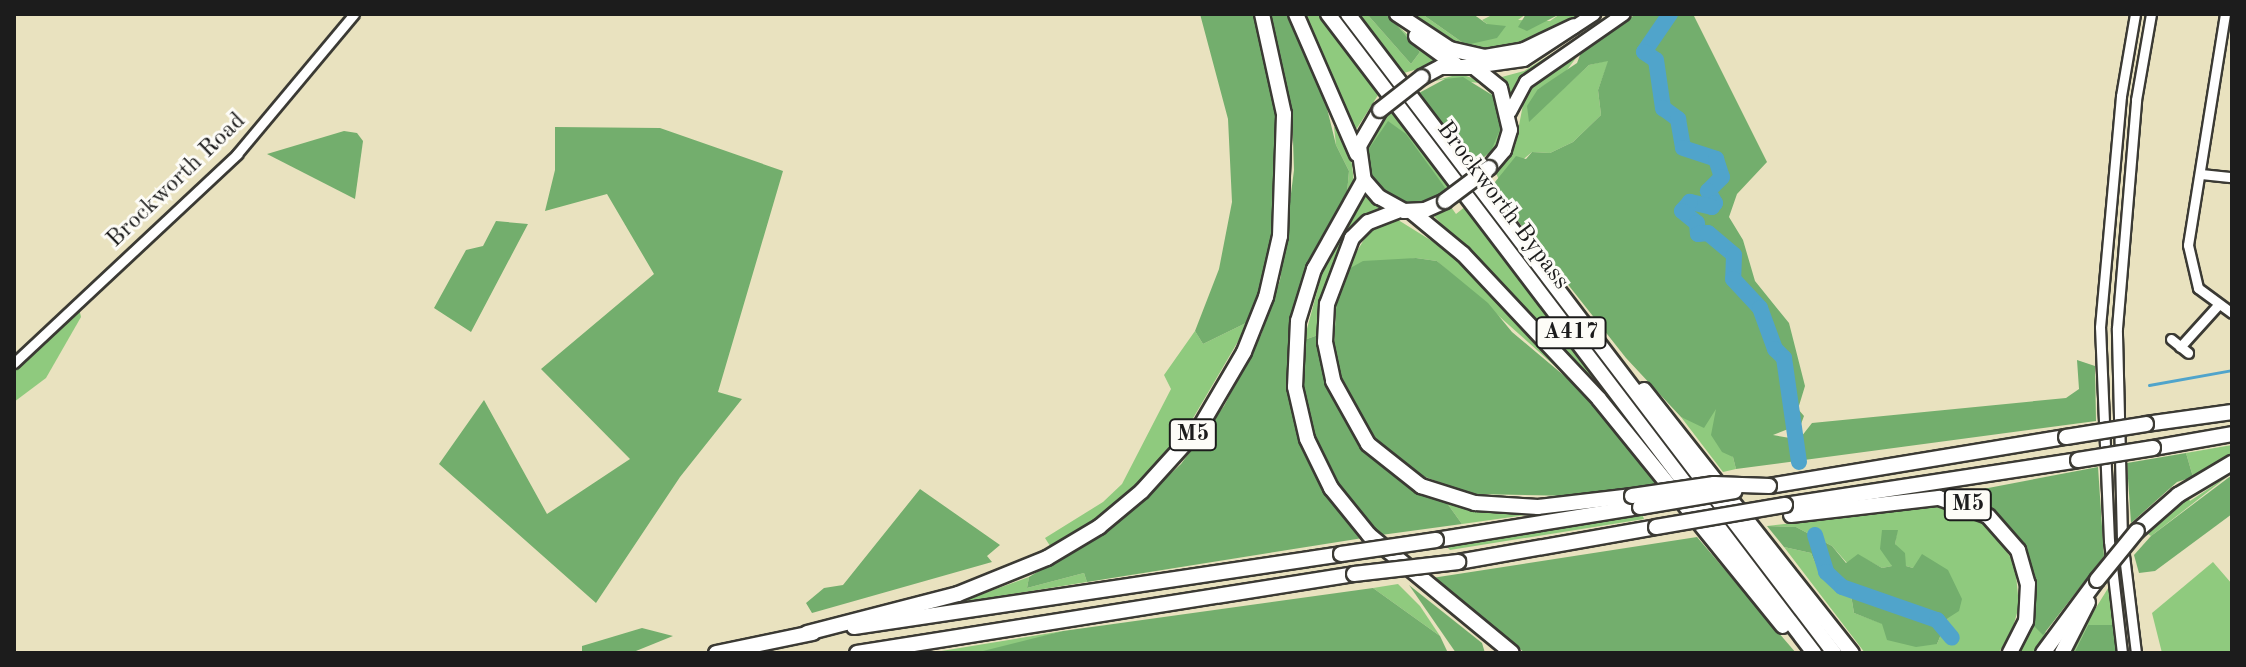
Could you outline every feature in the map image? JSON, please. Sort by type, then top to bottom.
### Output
[{"type":"highway","name":"M5","points":[[716,653],[958,594],[1047,558],[1131,501],[1200,427],[1244,352],[1266,297],[1280,236],[1284,114],[1262,14]]},
{"type":"highway","points":[[1296,14],[1357,155],[1364,180],[1463,254],[1599,399],[1806,653]]},
{"type":"highway","name":"Brockworth Bypass","points":[[1328,14],[1814,653]]},
{"type":"highway","name":"Brockworth Bypass","points":[[1348,14],[1834,653]]},
{"type":"highway","points":[[1395,14],[1456,65]]},
{"type":"highway","points":[[1395,14],[1450,49],[1485,57],[1524,50],[1574,26]]},
{"type":"highway","points":[[1357,155],[1364,131],[1380,110],[1422,77],[1456,65],[1474,67],[1500,88],[1510,112],[1507,143],[1489,168],[1445,201],[1406,211]]},
{"type":"highway","points":[[1364,180],[1314,269],[1298,321],[1295,387],[1307,439],[1331,488],[1369,535],[1512,653]]},
{"type":"highway","name":"M5","points":[[1406,211],[1376,218],[1352,238],[1327,304],[1325,342],[1333,381],[1368,444],[1421,486],[1475,503],[1538,507],[1636,502]]},
{"type":"highway","points":[[1582,321],[1675,424],[1852,653]]},
{"type":"highway","name":"M5","points":[[807,633],[1436,540],[1636,502],[1769,486],[2232,412]]},
{"type":"highway","name":"M5","points":[[1788,510],[2232,434]]},
{"type":"highway","points":[[2043,653],[2137,531],[2178,495],[2232,463]]},
{"type":"highway","name":"M5","points":[[857,653],[1354,574],[1458,562],[1722,517],[1939,498],[1988,516],[2018,550],[2028,584],[2026,621],[2010,653]]},
{"type":"highway","points":[[2062,653],[2097,580]]},
{"type":"main road","points":[[1474,67],[1524,60],[1594,14]]},
{"type":"main road","points":[[1510,112],[1526,82],[1624,14]]},
{"type":"street","name":"Brockworth Road","points":[[14,363],[237,154],[354,14]]},
{"type":"street","points":[[2122,653],[2109,541],[2100,327],[2121,96],[2135,14]]},
{"type":"street","points":[[2136,653],[2122,539],[2117,328],[2136,100],[2151,14]]},
{"type":"street","points":[[2225,14],[2189,263],[2198,288],[2217,306],[2232,313]]},
{"type":"street","points":[[2201,174],[2232,177]]},
{"type":"street","points":[[2171,339],[2184,350],[2217,306]]},
{"type":"green space","points":[[1200,14],[1254,14],[1267,55],[1280,149],[1272,245],[1250,321],[1203,344],[1195,331],[1219,269],[1232,202],[1228,119]]},
{"type":"green space","points":[[1271,14],[1289,14],[1324,96],[1336,145],[1349,171],[1346,204],[1297,302],[1290,330],[1290,391],[1317,478],[1363,538],[1087,582],[1084,573],[1027,588],[1029,577],[1120,521],[1181,464],[1224,406],[1261,335],[1280,280],[1294,170],[1292,110]]},
{"type":"green space","points":[[1302,14],[1321,14],[1380,92],[1354,133]]},
{"type":"green space","points":[[1359,14],[1367,14],[1411,64],[1420,52],[1396,24],[1438,63],[1404,73]]},
{"type":"green space","points":[[1367,14],[1386,14],[1396,24],[1420,52],[1411,64]]},
{"type":"green space","points":[[1407,14],[1422,14],[1466,45],[1487,24],[1482,20],[1494,14],[1526,14],[1518,20],[1550,21],[1560,14],[1585,14],[1532,42],[1482,53],[1462,49]]},
{"type":"green space","points":[[1422,14],[1473,14],[1487,24],[1506,26],[1497,38],[1466,45]]},
{"type":"green space","points":[[1526,14],[1560,14],[1527,31],[1518,27]]},
{"type":"green space","points":[[1616,14],[1525,75],[1510,94],[1498,78],[1524,71]]},
{"type":"green space","points":[[1636,14],[1693,14],[1767,162],[1737,194],[1729,217],[1743,240],[1755,281],[1789,323],[1805,386],[1798,409],[1804,416],[1801,424],[1773,435],[1790,438],[1794,446],[1812,423],[2066,398],[2079,389],[2077,360],[2095,366],[2096,421],[1736,469],[1733,457],[1722,452],[1711,435],[1716,409],[1704,428],[1681,417],[1626,358],[1491,187],[1516,156],[1526,159],[1532,152],[1550,153],[1573,142],[1601,115],[1598,90],[1608,61],[1589,65],[1529,122],[1527,106],[1538,89],[1577,63],[1582,50]]},
{"type":"green space","points":[[1603,34],[1582,50],[1564,74],[1538,89],[1548,103],[1589,65],[1609,60],[1598,90],[1601,115],[1573,142],[1550,153],[1532,152],[1499,180],[1496,173],[1515,146],[1526,89]]},
{"type":"green space","points":[[1460,74],[1478,80],[1495,93],[1505,127],[1500,148],[1487,162],[1492,95],[1479,83],[1445,79],[1425,83]]},
{"type":"green space","points":[[1463,77],[1492,95],[1502,125],[1491,151],[1474,166],[1419,93],[1445,79]]},
{"type":"green space","points":[[1395,112],[1449,186],[1446,189],[1429,170],[1366,153],[1367,141],[1384,116]]},
{"type":"green space","points":[[1388,121],[1406,134],[1446,189],[1441,196],[1420,204],[1400,202],[1374,182],[1366,153]]},
{"type":"green space","points":[[555,127],[660,128],[783,171],[718,392],[742,399],[680,477],[596,603],[439,464],[484,400],[547,514],[630,459],[541,369],[654,274],[607,194],[545,211],[555,170]]},
{"type":"green space","points":[[1334,127],[1342,128],[1352,164],[1354,184],[1346,204],[1349,171],[1336,145]]},
{"type":"green space","points":[[344,131],[357,133],[363,141],[355,199],[267,154]]},
{"type":"green space","points":[[1366,195],[1381,210],[1366,218],[1321,334],[1304,340],[1322,273]]},
{"type":"green space","points":[[1480,195],[1694,479],[1477,197]]},
{"type":"green space","points":[[1466,206],[1675,481],[1604,396],[1433,215],[1451,207],[1456,214]]},
{"type":"green space","points":[[1395,218],[1456,256],[1593,400],[1437,261],[1416,258],[1345,271],[1374,223]]},
{"type":"green space","points":[[496,221],[528,224],[471,332],[434,308],[466,250],[483,246]]},
{"type":"green space","points":[[1416,258],[1437,261],[1488,303],[1512,332],[1593,400],[1659,483],[1574,496],[1471,494],[1409,471],[1383,448],[1351,404],[1340,378],[1334,344],[1337,292],[1345,271],[1363,261]]},
{"type":"green space","points":[[79,308],[81,317],[46,378],[14,402],[14,369]]},
{"type":"green space","points":[[1250,321],[1182,437],[1129,496],[1052,549],[1045,538],[1103,502],[1122,484],[1171,389],[1164,375],[1195,331],[1203,344]]},
{"type":"green space","points":[[1321,334],[1328,379],[1355,433],[1444,499],[1462,524],[1381,535],[1344,496],[1315,439],[1304,396],[1304,340]]},
{"type":"green space","points":[[1717,406],[1719,443],[1733,457],[1736,469],[1723,472],[1681,417],[1694,420]]},
{"type":"green space","points":[[2232,445],[2232,456],[2193,477],[2186,453]]},
{"type":"green space","points":[[2186,453],[2193,477],[2177,482],[2131,523],[2127,463]]},
{"type":"green space","points":[[2098,467],[2104,556],[2043,635],[2030,622],[2032,580],[1988,510],[1962,493]]},
{"type":"green space","points":[[2232,473],[2151,536],[2148,534],[2188,498],[2190,501]]},
{"type":"green space","points":[[2232,475],[2232,514],[2155,571],[2139,573],[2134,555],[2151,536]]},
{"type":"green space","points":[[920,489],[1000,545],[987,556],[992,562],[812,613],[806,603],[824,588],[843,585]]},
{"type":"green space","points":[[1444,499],[1533,514],[1462,524]]},
{"type":"green space","points":[[1932,506],[1974,517],[1992,530],[2015,564],[2019,606],[2010,638],[1998,653],[1865,653],[1784,547],[1811,553],[1819,572],[1851,595],[1854,613],[1937,644],[1948,618],[1913,568],[1906,566],[1895,544],[1897,531],[1889,556],[1892,566],[1882,568],[1858,555],[1847,563],[1832,546],[1796,527],[1767,526]]},
{"type":"green space","points":[[1642,514],[1644,519],[1450,550],[1446,546]]},
{"type":"green space","points":[[1767,526],[1796,527],[1832,546],[1846,563],[1858,554],[1882,568],[1892,566],[1880,549],[1882,530],[1898,530],[1895,544],[1905,553],[1906,566],[1913,568],[1922,554],[1948,570],[1962,599],[1959,611],[1948,618],[1937,644],[1916,647],[1887,640],[1882,624],[1854,613],[1851,595],[1819,572],[1811,553],[1784,547]]},
{"type":"green space","points":[[1735,533],[1827,653],[1732,534]]},
{"type":"green space","points":[[1697,537],[1796,653],[1525,653],[1432,578]]},
{"type":"green space","points":[[2213,562],[2232,584],[2232,653],[2162,653],[2152,613]]},
{"type":"green space","points":[[1084,573],[1087,582],[957,603],[1029,577],[1027,588]]},
{"type":"green space","points":[[1398,584],[1420,606],[1440,636],[1373,588]]},
{"type":"green space","points":[[1409,585],[1482,643],[1485,653],[1456,653]]},
{"type":"green space","points":[[2110,585],[2114,625],[2088,625],[2074,653],[2068,653]]},
{"type":"green space","points":[[1373,588],[1440,636],[1448,653],[975,653],[1063,631]]},
{"type":"green space","points":[[2030,622],[2048,634],[2034,653],[2015,653]]},
{"type":"green space","points":[[2088,625],[2114,625],[2117,653],[2074,653]]},
{"type":"green space","points":[[642,628],[673,636],[631,653],[582,653],[582,646]]},
{"type":"green space","points":[[1063,631],[993,651],[929,653]]},
{"type":"waterway","points":[[1471,14],[1479,14]]},
{"type":"waterway","points":[[1670,14],[1644,52],[1656,60],[1663,108],[1678,119],[1683,148],[1716,159],[1722,177],[1708,191],[1715,203],[1712,207],[1690,202],[1682,211],[1697,223],[1698,234],[1708,233],[1734,255],[1733,279],[1760,308],[1775,349],[1784,358],[1799,462]]},
{"type":"waterway","points":[[2149,385],[2232,370]]},
{"type":"waterway","points":[[1815,535],[1826,572],[1842,587],[1937,620],[1952,638]]}]
